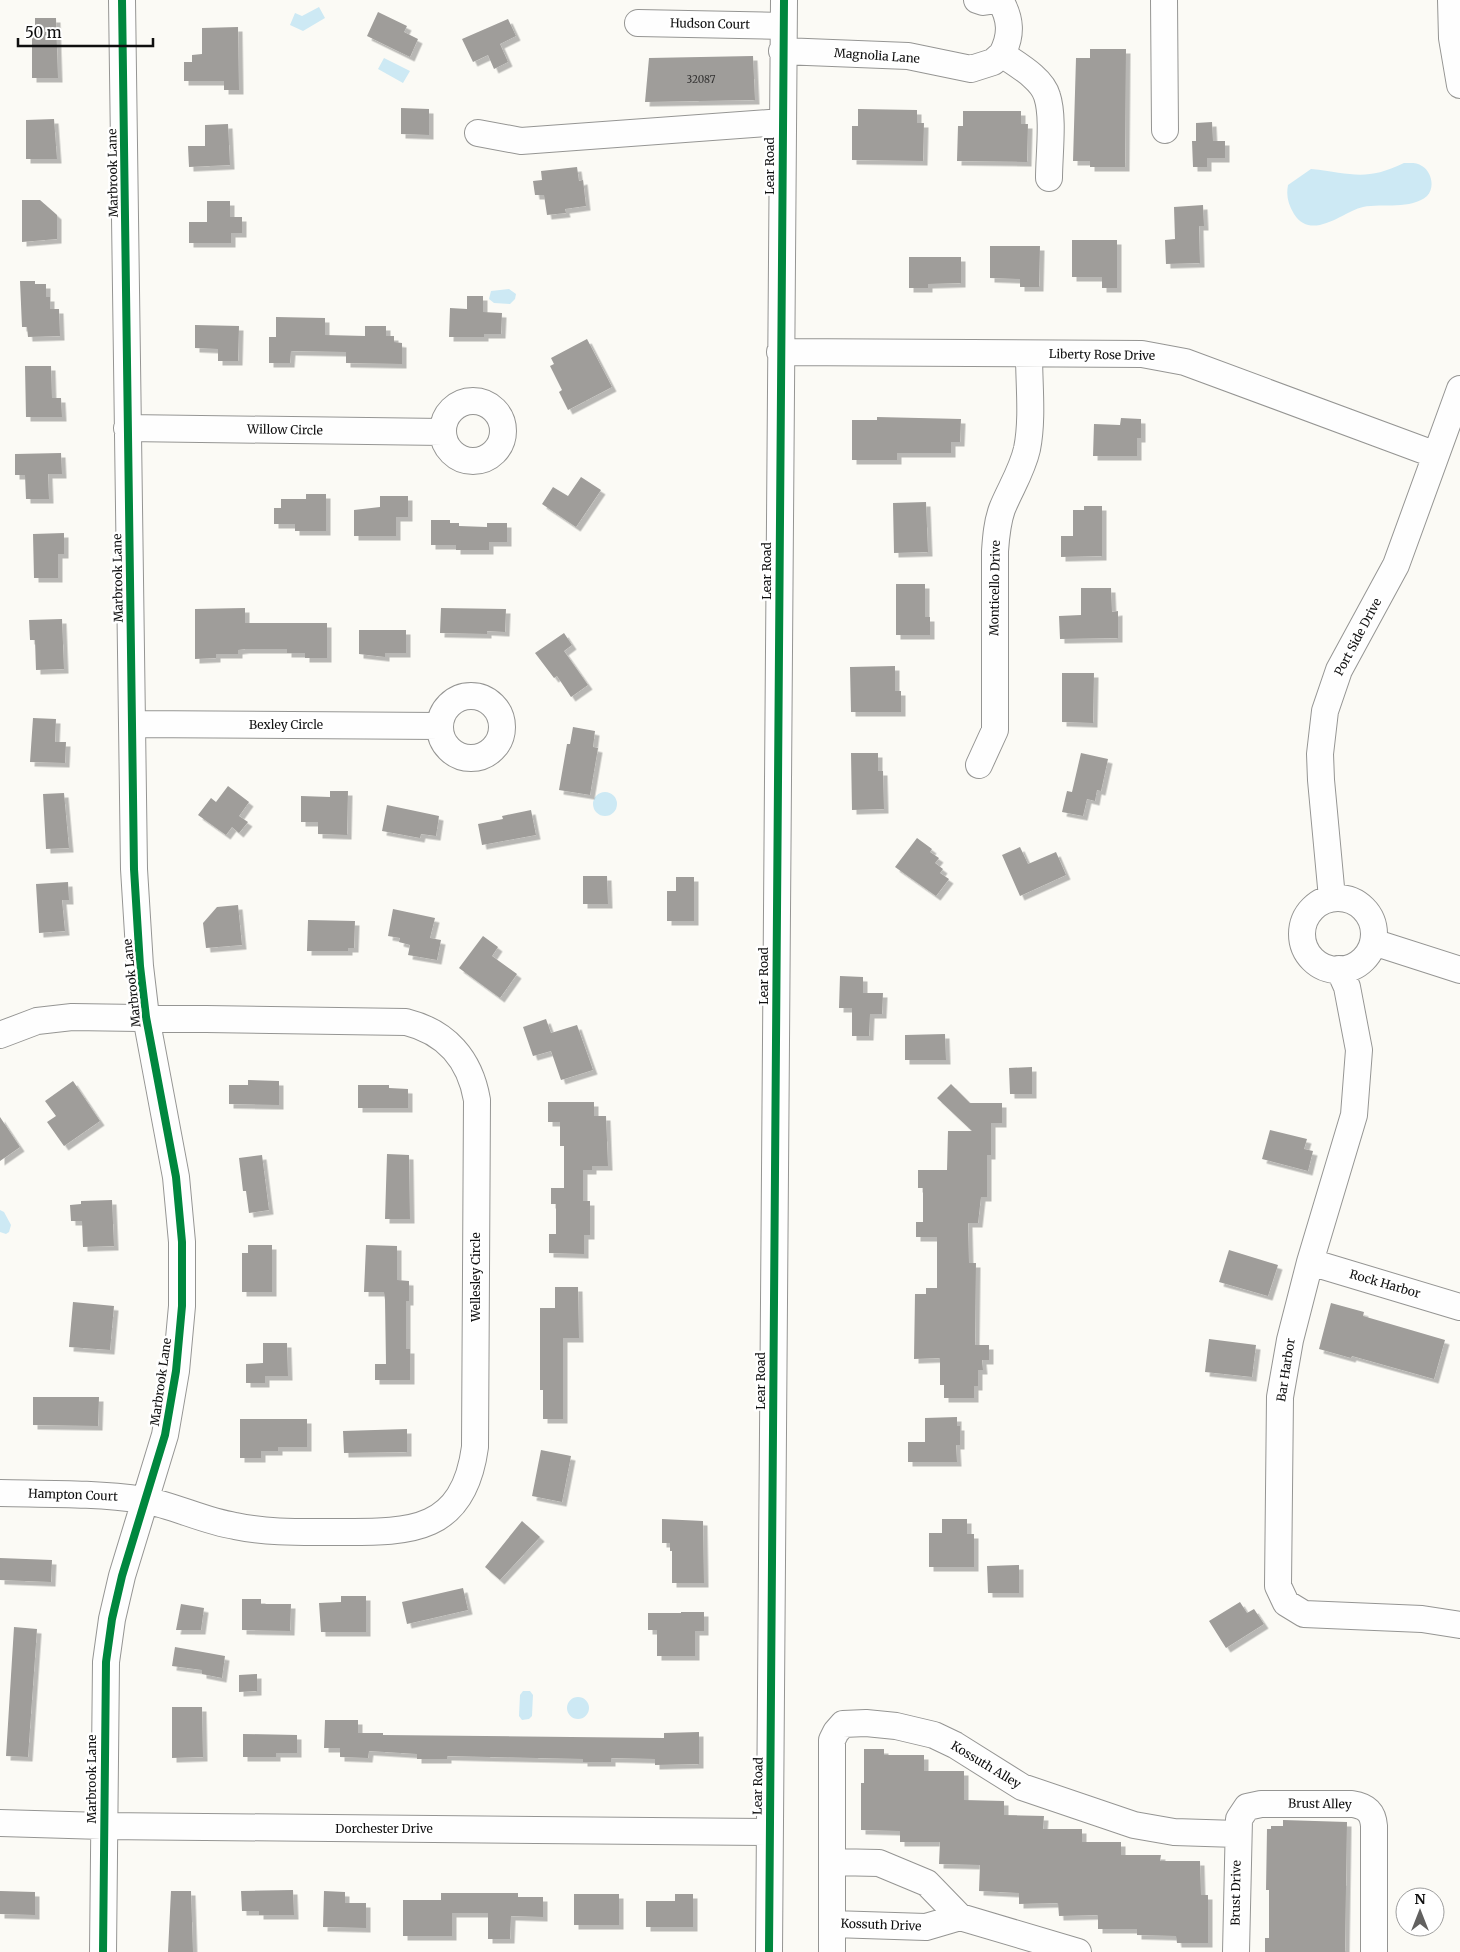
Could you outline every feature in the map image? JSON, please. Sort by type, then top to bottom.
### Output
[{"type":"street","name":"Marbrook Lane","points":[[103,1952],[104,1706],[108,1653],[122,1576],[165,1434],[176,1371],[182,1306],[182,1242],[176,1177],[146,1017],[140,966],[134,869],[122,0]]},
{"type":"street","name":"Lear Road","points":[[769,1952],[768,1832],[782,51],[784,0]]},
{"type":"street","points":[[977,0],[982,2],[999,0],[1009,16],[1010,25],[1007,44],[1002,54],[1036,80],[1047,95],[1050,116],[1049,178]]},
{"type":"street","points":[[1164,0],[1165,130]]},
{"type":"street","points":[[1450,0],[1452,38],[1460,85]]},
{"type":"street","name":"Hudson Court","points":[[638,23],[783,26]]},
{"type":"street","name":"Magnolia Lane","points":[[782,51],[908,56],[971,69],[993,62],[1002,54]]},
{"type":"street","points":[[478,133],[521,141],[782,122]]},
{"type":"street","name":"Liberty Rose Drive","points":[[780,352],[1142,354],[1163,356],[1185,362],[1436,455]]},
{"type":"street","name":"Monticello Drive","points":[[979,765],[995,730],[994,551],[996,529],[1002,509],[1021,470],[1027,449],[1029,428],[1029,354]]},
{"type":"street","name":"Port Side Drive","points":[[1332,898],[1320,754],[1325,711],[1330,693],[1349,649],[1396,565],[1460,389]]},
{"type":"street","name":"Willow Circle","points":[[127,428],[443,432]]},
{"type":"street","name":"Bexley Circle","points":[[132,724],[440,726]]},
{"type":"street","points":[[1332,898],[1344,898],[1364,909],[1374,930],[1373,942],[1361,961],[1351,967],[1339,970],[1328,968],[1317,963],[1308,954],[1302,937],[1305,919],[1311,910],[1321,902],[1332,898]]},
{"type":"street","points":[[1373,942],[1460,970]]},
{"type":"street","name":"Bar Harbor","points":[[1339,970],[1347,987],[1359,1050],[1354,1115],[1310,1262],[1290,1340],[1280,1397],[1278,1586],[1286,1603],[1304,1614],[1422,1619],[1460,1625]]},
{"type":"street","name":"Wellesley Circle","points":[[0,1035],[37,1021],[54,1018],[146,1017],[406,1022],[421,1026],[440,1036],[457,1052],[469,1071],[477,1100],[475,1446],[472,1469],[459,1496],[444,1512],[425,1524],[396,1532],[257,1530],[212,1521],[146,1501]]},
{"type":"street","name":"Rock Harbor","points":[[1310,1262],[1460,1307]]},
{"type":"street","name":"Hampton Court","points":[[0,1492],[110,1495],[146,1501]]},
{"type":"street","name":"Kossuth Alley","points":[[832,1952],[832,1740],[843,1724],[896,1726],[934,1735],[956,1745],[1022,1787],[1134,1824],[1174,1832],[1237,1834]]},
{"type":"street","name":"Brust Alley","points":[[1237,1834],[1242,1812],[1247,1806],[1254,1804],[1352,1804],[1366,1808],[1373,1817],[1374,1826],[1374,1952]]},
{"type":"street","name":"Dorchester Drive","points":[[0,1823],[104,1826],[768,1832]]},
{"type":"street","name":"Brust Drive","points":[[1236,1952],[1237,1834]]},
{"type":"street","points":[[832,1862],[879,1863],[927,1883],[960,1917],[1078,1952]]},
{"type":"street","name":"Kossuth Drive","points":[[832,1924],[926,1927],[960,1917]]},
{"type":"water","points":[[319,7],[325,18],[303,31],[290,25],[295,13],[302,16]]},
{"type":"water","points":[[384,58],[410,71],[403,83],[378,69]]},
{"type":"water","points":[[1404,163],[1420,165],[1428,172],[1431,180],[1431,189],[1427,196],[1413,203],[1363,207],[1328,222],[1310,225],[1301,222],[1294,214],[1289,203],[1287,196],[1288,185],[1311,169],[1358,175],[1379,173]]},
{"type":"water","points":[[509,289],[516,294],[515,299],[510,304],[494,303],[489,299],[491,291]]},
{"type":"water","points":[[605,792],[614,795],[617,804],[614,813],[605,816],[596,813],[593,804],[596,795]]},
{"type":"water","points":[[0,1210],[4,1212],[11,1225],[9,1232],[6,1234],[0,1232]]},
{"type":"water","points":[[523,1691],[530,1691],[533,1695],[532,1716],[529,1719],[522,1720],[519,1716],[520,1695]]},
{"type":"water","points":[[578,1697],[586,1700],[589,1708],[586,1716],[578,1719],[570,1716],[567,1708],[570,1700]]},
{"type":"building","points":[[378,12],[407,26],[404,32],[418,39],[410,57],[367,36]]},
{"type":"building","points":[[35,18],[56,18],[58,78],[32,78],[32,36],[35,36]]},
{"type":"building","points":[[508,19],[516,36],[500,44],[508,62],[494,69],[488,55],[473,62],[462,39]]},
{"type":"building","points":[[238,27],[239,90],[224,90],[224,81],[184,81],[184,62],[192,62],[192,55],[202,54],[202,28]]},
{"type":"building","points":[[1090,49],[1126,49],[1125,167],[1090,167],[1090,161],[1073,161],[1076,58],[1090,58]]},
{"type":"building","points":[[753,56],[755,100],[645,102],[649,58]]},
{"type":"building","points":[[401,108],[429,109],[429,135],[401,134]]},
{"type":"building","points":[[858,109],[917,110],[917,123],[924,123],[923,161],[852,160],[852,126],[858,126]]},
{"type":"building","points":[[963,111],[1021,111],[1021,124],[1028,124],[1027,162],[957,161],[958,126],[963,126]]},
{"type":"building","points":[[54,119],[57,159],[26,159],[26,120]]},
{"type":"building","points":[[1212,122],[1213,141],[1225,141],[1225,158],[1207,158],[1207,167],[1193,167],[1192,141],[1196,141],[1196,123]]},
{"type":"building","points":[[228,124],[230,165],[189,167],[188,146],[205,146],[205,125]]},
{"type":"building","points":[[577,167],[579,181],[583,180],[586,206],[565,209],[566,213],[547,215],[544,195],[535,195],[533,181],[542,180],[541,171]]},
{"type":"building","points":[[22,200],[40,200],[57,215],[57,239],[22,242]]},
{"type":"building","points":[[207,201],[230,201],[230,217],[242,217],[242,233],[231,233],[231,243],[189,243],[189,222],[207,222]]},
{"type":"building","points":[[1203,205],[1204,226],[1199,226],[1200,263],[1166,264],[1165,240],[1175,239],[1174,207]]},
{"type":"building","points":[[1072,240],[1117,240],[1117,288],[1102,288],[1102,277],[1072,277]]},
{"type":"building","points":[[990,246],[1040,246],[1039,287],[1020,287],[1020,279],[990,278]]},
{"type":"building","points":[[909,257],[961,257],[961,283],[928,284],[928,288],[909,288]]},
{"type":"building","points":[[20,281],[35,281],[35,284],[46,284],[46,297],[50,297],[50,309],[59,309],[60,336],[28,337],[27,327],[22,327]]},
{"type":"building","points":[[467,296],[483,296],[483,312],[502,313],[501,334],[484,334],[484,337],[449,337],[450,308],[467,309]]},
{"type":"building","points":[[276,317],[325,318],[325,335],[365,336],[365,326],[386,326],[386,336],[394,336],[394,342],[402,343],[402,364],[346,363],[346,352],[291,351],[290,363],[269,363],[269,337],[276,337]]},
{"type":"building","points":[[195,325],[239,326],[238,361],[218,361],[218,349],[195,348]]},
{"type":"building","points":[[587,339],[612,387],[568,410],[559,392],[562,390],[550,366],[554,364],[551,358]]},
{"type":"building","points":[[25,366],[51,366],[52,398],[61,398],[62,417],[26,417]]},
{"type":"building","points":[[877,417],[961,419],[960,442],[951,442],[951,453],[897,453],[897,460],[852,460],[852,420],[877,420]]},
{"type":"building","points":[[1121,418],[1141,419],[1141,438],[1137,438],[1137,456],[1093,456],[1094,424],[1120,425]]},
{"type":"building","points":[[61,453],[62,474],[48,474],[49,499],[26,499],[25,475],[15,475],[15,454]]},
{"type":"building","points":[[581,477],[601,490],[576,527],[542,504],[553,487],[568,496]]},
{"type":"building","points":[[306,494],[326,494],[326,531],[295,531],[295,524],[274,524],[274,508],[281,508],[281,499],[306,499]]},
{"type":"building","points":[[380,496],[408,496],[408,517],[396,517],[396,536],[354,536],[354,510],[380,507]]},
{"type":"building","points":[[926,502],[928,552],[894,553],[893,503]]},
{"type":"building","points":[[1084,506],[1102,506],[1102,556],[1061,557],[1061,536],[1073,536],[1073,510],[1084,510]]},
{"type":"building","points":[[431,520],[450,520],[450,523],[459,523],[459,526],[487,527],[487,523],[507,523],[507,542],[489,542],[489,550],[456,550],[456,545],[431,545]]},
{"type":"building","points":[[64,533],[64,554],[58,554],[58,578],[34,578],[33,534]]},
{"type":"building","points":[[896,584],[925,584],[925,617],[930,617],[930,635],[896,635]]},
{"type":"building","points":[[1081,588],[1111,588],[1112,612],[1118,611],[1118,638],[1060,639],[1059,616],[1081,615]]},
{"type":"building","points":[[245,608],[245,623],[327,623],[327,658],[305,658],[305,653],[287,653],[287,649],[245,649],[238,650],[238,654],[216,654],[216,658],[195,659],[195,609]]},
{"type":"building","points":[[441,608],[506,609],[505,632],[487,631],[487,634],[440,633]]},
{"type":"building","points":[[62,619],[64,669],[36,670],[35,640],[30,640],[29,620]]},
{"type":"building","points":[[359,630],[406,630],[406,653],[385,653],[385,657],[359,654]]},
{"type":"building","points":[[564,633],[572,645],[564,651],[588,685],[571,697],[557,676],[554,678],[535,653]]},
{"type":"building","points":[[895,666],[895,691],[901,691],[901,712],[851,712],[850,667]]},
{"type":"building","points":[[1062,673],[1094,673],[1093,723],[1062,722]]},
{"type":"building","points":[[33,718],[56,719],[55,742],[66,742],[65,763],[30,762]]},
{"type":"building","points":[[573,727],[595,731],[593,747],[598,748],[590,795],[559,790],[567,744],[570,744]]},
{"type":"building","points":[[851,753],[878,753],[878,771],[883,771],[884,809],[852,810]]},
{"type":"building","points":[[1081,753],[1108,759],[1101,791],[1097,790],[1095,801],[1087,799],[1083,816],[1062,812],[1067,791],[1072,792]]},
{"type":"building","points":[[228,786],[249,802],[239,816],[248,822],[239,833],[232,827],[226,835],[198,815],[211,798],[216,802]]},
{"type":"building","points":[[330,791],[348,791],[347,835],[318,834],[318,822],[301,822],[301,796],[330,797]]},
{"type":"building","points":[[64,793],[69,848],[46,849],[43,794]]},
{"type":"building","points":[[387,805],[439,816],[436,836],[421,834],[420,838],[382,831]]},
{"type":"building","points":[[531,810],[536,835],[482,845],[478,824],[503,819],[502,816]]},
{"type":"building","points":[[917,838],[932,849],[930,852],[939,858],[935,863],[943,869],[940,873],[949,879],[936,896],[895,867]]},
{"type":"building","points":[[1020,847],[1028,864],[1056,852],[1066,875],[1020,896],[1002,855]]},
{"type":"building","points":[[583,876],[607,876],[608,904],[583,904]]},
{"type":"building","points":[[676,877],[694,877],[694,921],[667,921],[667,891],[676,891]]},
{"type":"building","points":[[68,882],[69,900],[62,900],[65,931],[39,933],[36,884]]},
{"type":"building","points":[[238,905],[242,945],[206,948],[203,923],[217,907]]},
{"type":"building","points":[[393,909],[435,918],[430,938],[441,940],[437,960],[408,955],[410,945],[399,942],[400,938],[388,936]]},
{"type":"building","points":[[308,920],[355,921],[354,948],[348,948],[348,951],[307,951]]},
{"type":"building","points":[[483,936],[498,947],[492,956],[517,974],[500,998],[459,968]]},
{"type":"building","points":[[840,976],[863,977],[863,993],[883,993],[882,1014],[870,1014],[869,1036],[852,1036],[852,1008],[839,1008]]},
{"type":"building","points":[[546,1019],[551,1033],[577,1025],[593,1070],[561,1080],[551,1051],[533,1056],[523,1027]]},
{"type":"building","points":[[945,1034],[946,1060],[905,1060],[905,1035]]},
{"type":"building","points":[[1032,1067],[1032,1094],[1010,1094],[1009,1068]]},
{"type":"building","points":[[248,1080],[279,1081],[279,1105],[229,1104],[229,1085],[248,1085]]},
{"type":"building","points":[[73,1081],[100,1121],[64,1146],[47,1122],[56,1116],[45,1101]]},
{"type":"building","points":[[951,1084],[970,1103],[1002,1103],[1002,1123],[991,1123],[991,1155],[987,1155],[987,1197],[981,1197],[978,1223],[968,1223],[969,1263],[976,1263],[975,1345],[989,1345],[989,1360],[982,1360],[983,1370],[978,1370],[978,1386],[974,1386],[974,1398],[944,1398],[944,1385],[940,1385],[940,1358],[914,1359],[915,1294],[926,1294],[926,1288],[937,1288],[937,1237],[916,1237],[916,1222],[923,1222],[923,1188],[918,1188],[918,1170],[947,1170],[948,1131],[972,1131],[937,1098]]},
{"type":"building","points":[[358,1085],[389,1085],[389,1088],[408,1089],[408,1108],[358,1108]]},
{"type":"building","points":[[548,1102],[594,1102],[594,1116],[606,1116],[608,1166],[592,1166],[592,1170],[583,1170],[583,1201],[590,1201],[590,1235],[584,1235],[584,1254],[549,1253],[549,1234],[556,1234],[556,1204],[551,1204],[551,1188],[564,1188],[564,1146],[560,1146],[560,1122],[548,1122]]},
{"type":"building","points":[[0,1117],[20,1147],[0,1161]]},
{"type":"building","points":[[1270,1130],[1307,1139],[1304,1149],[1313,1151],[1308,1171],[1262,1159]]},
{"type":"building","points":[[387,1154],[409,1155],[410,1219],[385,1219]]},
{"type":"building","points":[[262,1155],[269,1210],[249,1213],[246,1191],[243,1191],[239,1158]]},
{"type":"building","points":[[112,1200],[114,1246],[83,1247],[82,1221],[71,1221],[70,1205],[81,1204],[81,1201]]},
{"type":"building","points":[[248,1245],[272,1245],[272,1292],[242,1292],[242,1253],[248,1253]]},
{"type":"building","points":[[366,1245],[397,1246],[397,1280],[409,1281],[409,1301],[406,1301],[406,1349],[410,1349],[410,1380],[375,1380],[375,1364],[386,1364],[385,1300],[384,1292],[364,1292]]},
{"type":"building","points":[[1229,1250],[1278,1265],[1268,1296],[1219,1282]]},
{"type":"building","points":[[555,1287],[578,1287],[579,1338],[563,1338],[563,1419],[543,1419],[543,1390],[540,1390],[540,1308],[555,1308]]},
{"type":"building","points":[[73,1302],[114,1306],[110,1350],[69,1347]]},
{"type":"building","points":[[1331,1303],[1364,1312],[1363,1316],[1445,1340],[1434,1379],[1352,1356],[1351,1358],[1319,1349]]},
{"type":"building","points":[[1209,1339],[1256,1345],[1252,1377],[1205,1372]]},
{"type":"building","points":[[263,1343],[287,1343],[288,1376],[265,1376],[265,1383],[246,1383],[246,1364],[263,1363]]},
{"type":"building","points":[[33,1397],[99,1397],[98,1426],[33,1425]]},
{"type":"building","points":[[957,1417],[957,1426],[960,1426],[960,1445],[956,1445],[957,1462],[908,1462],[908,1442],[925,1442],[925,1418]]},
{"type":"building","points":[[240,1419],[307,1419],[307,1447],[278,1447],[278,1451],[261,1451],[261,1458],[240,1458]]},
{"type":"building","points":[[407,1429],[407,1452],[344,1453],[343,1431]]},
{"type":"building","points":[[541,1450],[571,1456],[562,1502],[532,1496]]},
{"type":"building","points":[[662,1519],[703,1521],[704,1583],[672,1583],[672,1551],[670,1551],[670,1543],[662,1543]]},
{"type":"building","points":[[942,1519],[967,1519],[967,1534],[974,1534],[974,1567],[929,1567],[929,1533],[942,1533]]},
{"type":"building","points":[[522,1521],[540,1537],[500,1580],[485,1567]]},
{"type":"building","points":[[0,1558],[52,1560],[51,1582],[0,1580]]},
{"type":"building","points":[[1019,1565],[1019,1593],[988,1593],[987,1566]]},
{"type":"building","points":[[463,1588],[468,1610],[407,1624],[402,1602]]},
{"type":"building","points":[[341,1596],[366,1596],[366,1632],[321,1632],[319,1603],[341,1602]]},
{"type":"building","points":[[242,1599],[261,1599],[261,1604],[291,1604],[290,1631],[242,1630]]},
{"type":"building","points":[[1240,1602],[1247,1613],[1254,1609],[1264,1624],[1226,1648],[1209,1621]]},
{"type":"building","points":[[181,1604],[204,1608],[201,1630],[176,1630]]},
{"type":"building","points":[[704,1612],[704,1631],[695,1631],[695,1656],[657,1656],[657,1630],[648,1630],[648,1613]]},
{"type":"building","points":[[14,1627],[37,1629],[28,1757],[6,1756]]},
{"type":"building","points":[[175,1647],[225,1656],[222,1678],[202,1674],[202,1670],[172,1666]]},
{"type":"building","points":[[257,1674],[257,1691],[239,1692],[239,1675]]},
{"type":"building","points":[[172,1707],[202,1707],[203,1757],[172,1758]]},
{"type":"building","points":[[325,1720],[358,1720],[358,1733],[383,1733],[383,1735],[664,1738],[664,1733],[699,1732],[699,1764],[655,1765],[655,1759],[611,1758],[611,1762],[583,1762],[583,1759],[447,1756],[447,1759],[417,1759],[417,1754],[369,1751],[368,1758],[340,1757],[340,1748],[324,1748]]},
{"type":"building","points":[[243,1734],[297,1735],[297,1753],[276,1753],[276,1757],[243,1757]]},
{"type":"building","points":[[864,1749],[884,1749],[884,1755],[924,1755],[924,1771],[964,1771],[964,1800],[1004,1801],[1004,1815],[1044,1816],[1043,1829],[1082,1829],[1082,1842],[1121,1842],[1121,1855],[1161,1855],[1160,1861],[1200,1861],[1201,1895],[1208,1895],[1208,1943],[1177,1943],[1176,1936],[1137,1935],[1137,1929],[1098,1929],[1098,1915],[1059,1916],[1058,1903],[1019,1904],[1019,1893],[979,1891],[980,1865],[939,1864],[940,1842],[900,1842],[900,1831],[861,1830],[861,1783],[864,1783]]},
{"type":"building","points":[[1283,1820],[1347,1822],[1345,1952],[1265,1952],[1265,1938],[1269,1938],[1269,1890],[1266,1890],[1267,1829],[1271,1829],[1271,1826],[1283,1826]]},
{"type":"building","points":[[293,1890],[294,1915],[259,1915],[259,1911],[242,1911],[241,1891]]},
{"type":"building","points":[[0,1891],[35,1892],[35,1915],[0,1914]]},
{"type":"building","points":[[171,1891],[191,1891],[193,1952],[168,1952]]},
{"type":"building","points":[[324,1891],[345,1892],[345,1903],[366,1903],[366,1928],[323,1927]]},
{"type":"building","points":[[441,1893],[518,1893],[518,1897],[543,1897],[543,1917],[511,1916],[510,1939],[488,1939],[488,1913],[452,1913],[452,1936],[403,1936],[403,1900],[441,1900]]},
{"type":"building","points":[[574,1894],[619,1894],[619,1925],[574,1925]]},
{"type":"building","points":[[675,1894],[693,1894],[693,1927],[646,1927],[646,1901],[675,1901]]},
{"type":"cycle path","points":[[103,1952],[106,1662],[112,1619],[122,1576],[165,1435],[176,1371],[182,1306],[182,1242],[176,1177],[146,1017],[140,966],[134,869],[122,0]]},
{"type":"cycle path","points":[[769,1952],[784,0]]}]
